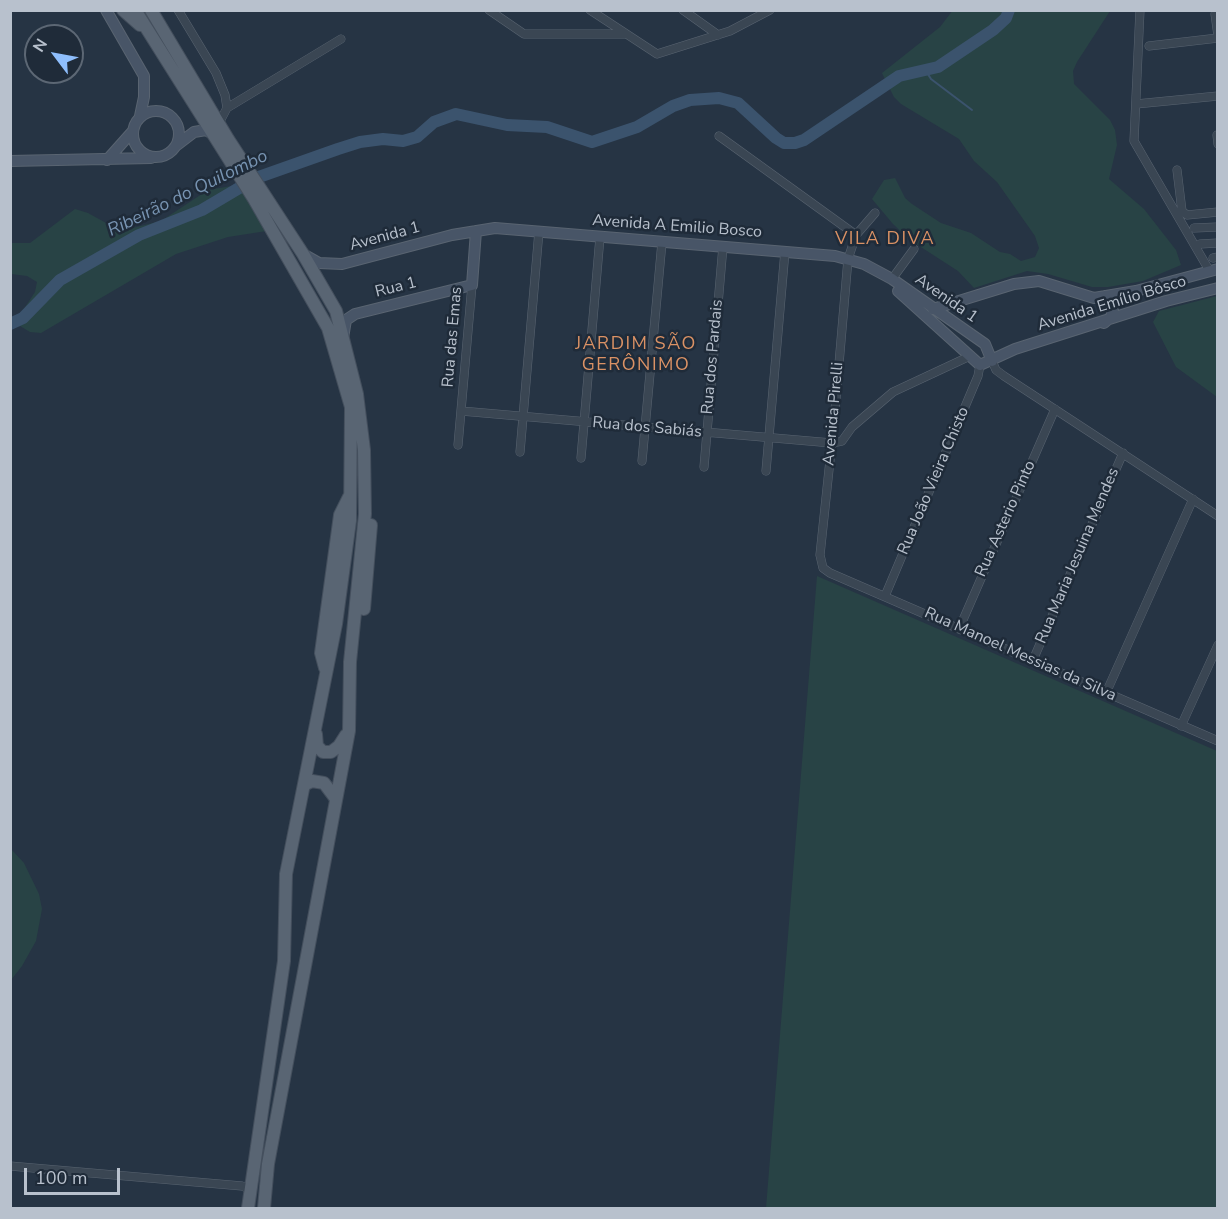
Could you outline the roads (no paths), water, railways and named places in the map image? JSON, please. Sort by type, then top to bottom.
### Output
[{"type":"main road","points":[[106,10],[144,76],[144,97],[140,116],[132,132],[107,160]]},
{"type":"main road","points":[[123,10],[149,34]]},
{"type":"main road","points":[[135,10],[214,135],[303,254],[336,310],[357,394],[364,450],[365,514],[350,662],[349,731],[268,1164],[264,1209]]},
{"type":"main road","points":[[151,10],[219,123],[244,173]]},
{"type":"main road","points":[[157,10],[160,25]]},
{"type":"main road","points":[[140,116],[157,110],[169,114],[179,129],[175,147]]},
{"type":"main road","points":[[10,161],[154,158],[166,155],[194,132],[206,130],[214,135]]},
{"type":"main road","points":[[132,132],[138,149],[154,158]]},
{"type":"main road","points":[[248,1209],[284,961],[286,874],[326,674],[350,521],[351,407],[328,328],[259,196]]},
{"type":"main road","name":"Avenida A Emilio Bosco","points":[[476,231],[495,228],[785,251],[848,259],[874,269]]},
{"type":"main road","name":"Avenida 1","points":[[303,254],[319,263],[342,264],[476,231]]},
{"type":"main road","name":"Rua das Emas","points":[[472,285],[476,231]]},
{"type":"main road","points":[[874,269],[968,357],[980,365]]},
{"type":"main road","name":"Avenida 1","points":[[874,269],[985,344],[992,361]]},
{"type":"main road","name":"Avenida Emílio Bôsco","points":[[933,309],[1014,284],[1039,282],[1094,298],[1136,291],[1213,270]]},
{"type":"main road","name":"Rua 1","points":[[343,338],[346,320],[355,314],[472,285]]},
{"type":"main road","name":"Avenida Emílio Bôsco","points":[[980,365],[1015,349],[1103,323],[1163,302],[1218,288]]},
{"type":"main road","points":[[1103,323],[1111,317],[1113,310],[1105,296]]},
{"type":"main road","points":[[968,357],[985,344]]},
{"type":"main road","points":[[314,730],[317,746],[323,752],[331,752],[339,746],[349,731]]},
{"type":"main road","points":[[304,785],[312,781],[324,783],[336,799]]},
{"type":"street","points":[[178,10],[216,73],[227,108]]},
{"type":"street","points":[[489,10],[524,34],[624,34]]},
{"type":"street","points":[[590,10],[652,53],[662,54],[718,35],[770,10]]},
{"type":"street","points":[[683,10],[718,35]]},
{"type":"street","points":[[1140,10],[1134,141],[1136,149],[1213,270]]},
{"type":"street","points":[[1149,46],[1218,37],[1215,14]]},
{"type":"street","points":[[219,123],[227,108],[341,39]]},
{"type":"street","points":[[1136,104],[1218,96]]},
{"type":"street","points":[[1217,135],[1218,144]]},
{"type":"street","points":[[719,136],[856,235],[875,213]]},
{"type":"street","points":[[1177,170],[1182,211],[1187,215],[1218,212]]},
{"type":"street","points":[[1194,228],[1218,227]]},
{"type":"street","points":[[520,452],[539,231]]},
{"type":"street","name":"Avenida Pirelli","points":[[823,568],[819,555],[832,443],[848,259],[856,235]]},
{"type":"street","points":[[581,458],[600,237]]},
{"type":"street","points":[[642,461],[662,242]]},
{"type":"street","points":[[1200,244],[1218,243]]},
{"type":"street","name":"Rua dos Pardais","points":[[704,467],[723,246]]},
{"type":"street","points":[[892,279],[914,249]]},
{"type":"street","points":[[766,471],[785,251]]},
{"type":"street","name":"Rua das Emas","points":[[458,445],[472,285]]},
{"type":"street","points":[[832,443],[842,441],[852,427],[893,392],[968,357]]},
{"type":"street","points":[[992,361],[996,370],[1218,516]]},
{"type":"street","name":"Rua João Vieira Chisto","points":[[885,597],[978,376],[980,365]]},
{"type":"street","name":"Rua Asterio Pinto","points":[[959,629],[1054,409]]},
{"type":"street","name":"Rua dos Sabiás","points":[[461,411],[832,443]]},
{"type":"street","points":[[834,422],[844,429],[852,427]]},
{"type":"street","name":"Rua Maria Jesuina Mendes","points":[[1034,660],[1123,453]]},
{"type":"street","points":[[1106,693],[1193,500]]},
{"type":"street","name":"Rua Manoel Messias da Silva","points":[[823,568],[1218,741]]},
{"type":"street","points":[[1181,726],[1218,645]]},
{"type":"street","points":[[10,1166],[242,1186],[251,1190]]},
{"type":"waterway","name":"Ribeirão do Quilombo","points":[[10,324],[23,318],[60,280],[139,235],[202,210],[256,178],[360,142],[383,139],[403,141],[417,137],[434,122],[456,114],[507,125],[547,127],[592,142],[637,127],[673,106],[690,100],[719,98],[738,103],[784,143],[795,143],[804,140],[899,76],[938,67],[993,30],[1006,18],[1009,10]]},
{"type":"waterway","points":[[926,71],[931,79],[972,110]]},
{"type":"district","name":"VILA DIVA","points":[[885,240]]},
{"type":"district","name":"JARDIM SÃO GERÔNIMO","points":[[636,355]]}]
